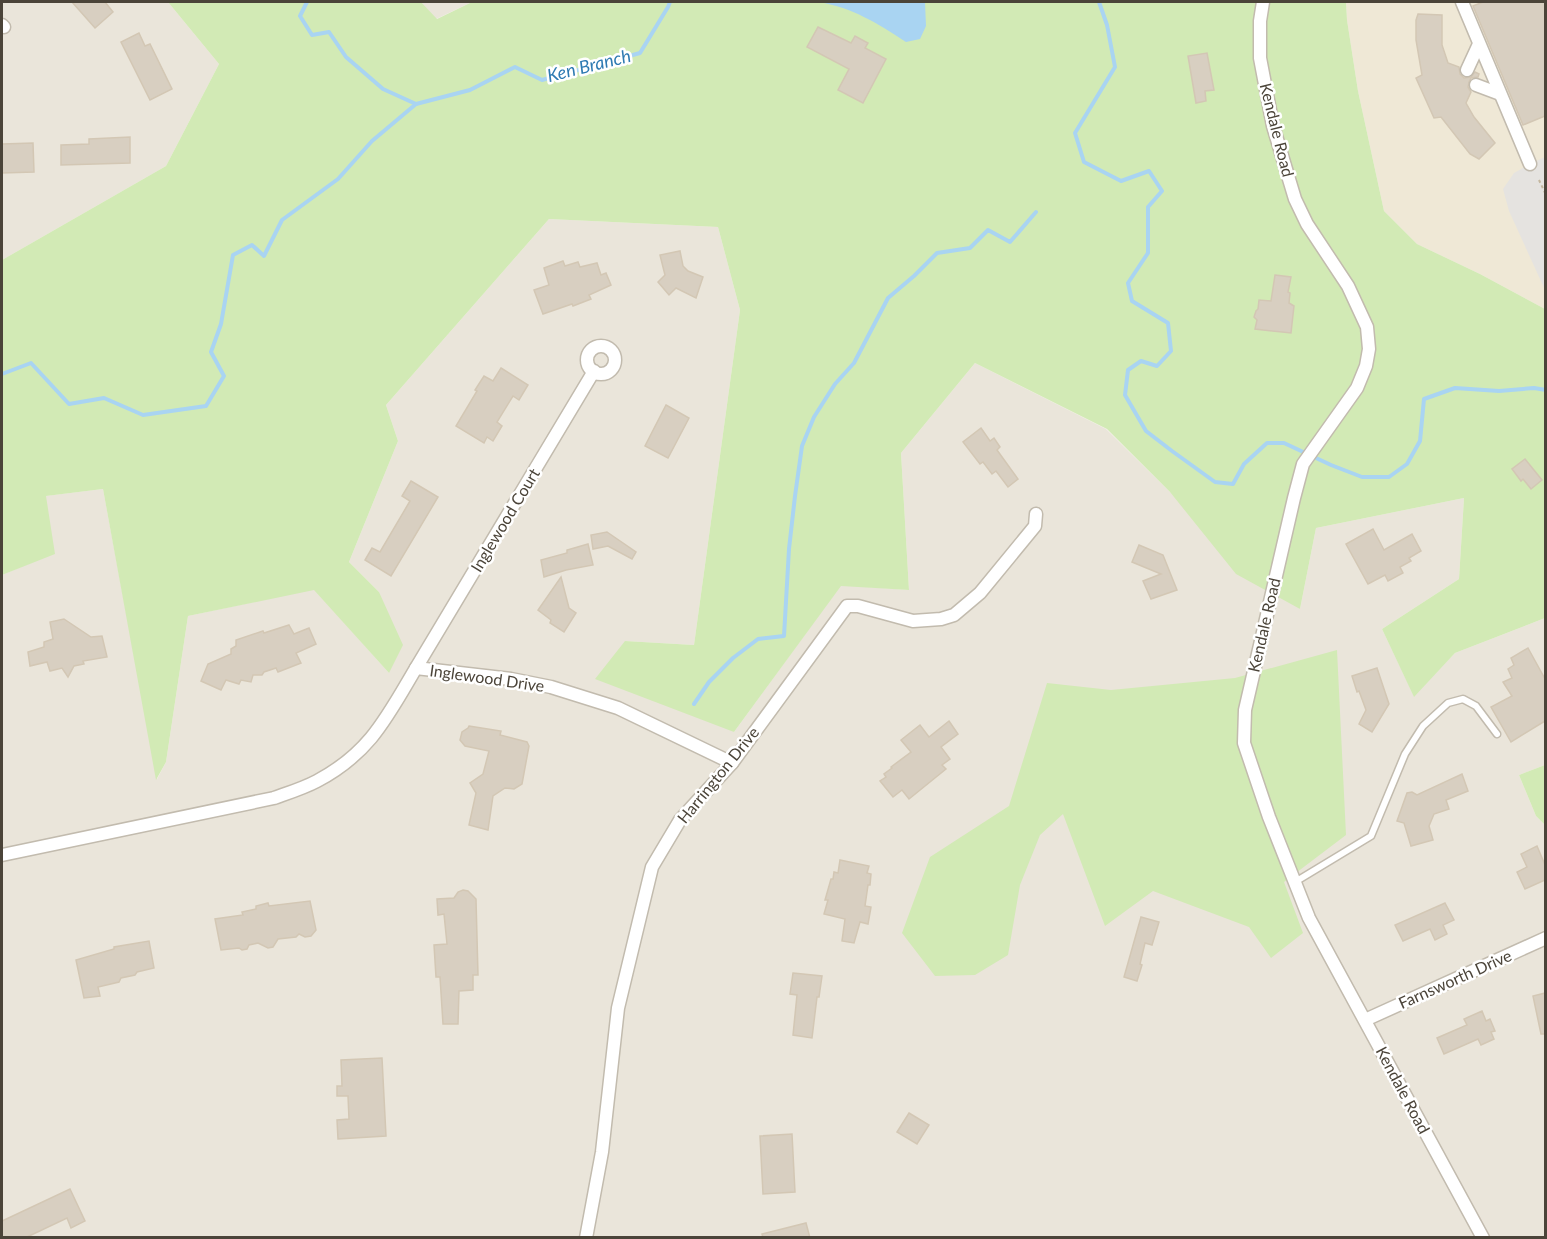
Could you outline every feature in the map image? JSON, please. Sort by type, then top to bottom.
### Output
[{"type":"street","name":"Kendale Road","points":[[1263,2],[1260,21],[1260,58],[1273,126],[1295,199],[1307,224],[1348,286],[1367,327],[1369,349],[1366,366],[1357,388],[1303,464],[1245,710],[1244,743],[1269,817],[1309,918],[1483,1238]]},
{"type":"street","points":[[1462,2],[1496,78],[1500,94],[1530,164]]},
{"type":"street","points":[[1467,70],[1479,44]]},
{"type":"street","points":[[1476,85],[1500,94]]},
{"type":"street","name":"Inglewood Court","points":[[416,668],[594,371]]},
{"type":"street","name":"Harrington Drive","points":[[586,1238],[602,1152],[618,1008],[652,867],[680,819],[732,763],[847,606],[858,606],[913,621],[941,619],[954,615],[980,593],[1035,526],[1036,514]]},
{"type":"street","name":"Inglewood Drive","points":[[2,855],[274,798],[316,782],[342,765],[367,744],[385,722],[416,668],[511,679],[551,687],[618,708],[732,763]]},
{"type":"street","name":"Farnsworth Drive","points":[[1365,1020],[1545,938]]},
{"type":"lane","points":[[1295,882],[1371,836],[1405,754],[1423,726],[1448,703],[1463,699],[1476,706],[1497,734]]},
{"type":"path","points":[[1539,180],[1545,195]]},
{"type":"shaded area","points":[[2,2],[168,2],[219,64],[166,166],[2,260]]},
{"type":"shaded area","points":[[421,2],[472,2],[436,19]]},
{"type":"shaded area","points":[[1346,2],[1545,2],[1545,309],[1417,244],[1384,211],[1358,91]]},
{"type":"shaded area","points":[[1545,157],[1545,290],[1509,211],[1503,189],[1514,173]]},
{"type":"shaded area","points":[[549,219],[718,227],[740,310],[694,645],[625,641],[734,732],[841,585],[909,590],[901,453],[975,363],[1106,429],[1170,492],[1300,609],[1316,528],[1464,498],[1459,579],[1382,629],[1414,696],[1455,653],[1545,618],[1545,765],[1519,775],[1536,816],[1545,825],[1545,1237],[2,1238],[2,575],[54,553],[45,496],[103,489],[157,779],[166,762],[188,616],[314,589],[389,673],[379,592],[349,562],[398,441],[386,405]]},
{"type":"green space","points":[[168,2],[421,2],[437,19],[472,2],[1346,2],[1358,91],[1384,211],[1417,244],[1545,309],[1545,618],[1455,653],[1414,697],[1382,629],[1459,579],[1464,498],[1316,528],[1300,609],[1236,574],[1170,492],[1107,429],[975,363],[901,453],[909,590],[841,586],[734,732],[595,679],[625,641],[694,645],[740,310],[718,227],[549,219],[386,405],[398,441],[349,562],[379,592],[403,645],[389,673],[314,590],[188,616],[166,762],[156,780],[103,489],[46,496],[55,554],[2,575],[2,260],[166,166],[219,64]]},
{"type":"green space","points":[[1337,650],[1346,835],[1284,882],[1303,933],[1271,958],[1249,927],[1153,891],[1105,926],[1063,814],[1040,835],[1020,885],[1008,955],[975,975],[935,976],[902,933],[930,857],[1009,806],[1047,683],[1111,690],[1235,678]]},
{"type":"green space","points":[[1546,765],[1545,825],[1536,816],[1519,775]]},
{"type":"water","points":[[819,2],[925,2],[926,26],[920,39],[906,42],[864,17],[843,8]]},
{"type":"building","points":[[72,2],[105,2],[113,12],[95,28]]},
{"type":"building","points":[[1483,2],[1545,2],[1545,116],[1523,125],[1473,6]]},
{"type":"building","points":[[1418,14],[1442,15],[1442,45],[1448,63],[1459,67],[1460,74],[1464,78],[1471,77],[1475,72],[1479,74],[1478,77],[1471,78],[1469,82],[1468,87],[1471,92],[1466,103],[1495,143],[1479,159],[1470,154],[1441,117],[1434,118],[1416,78],[1422,75],[1416,40]]},
{"type":"building","points":[[818,27],[851,43],[855,36],[868,43],[865,48],[886,59],[863,103],[838,90],[849,69],[807,47]]},
{"type":"building","points":[[139,33],[145,46],[150,44],[172,89],[150,100],[121,42]]},
{"type":"building","points":[[1207,53],[1214,90],[1205,91],[1206,101],[1196,103],[1188,56]]},
{"type":"building","points":[[130,137],[130,163],[61,165],[61,145],[89,144],[89,139]]},
{"type":"building","points":[[33,143],[34,172],[2,173],[2,144]]},
{"type":"building","points":[[680,251],[683,266],[688,271],[703,277],[696,298],[676,288],[669,295],[658,282],[665,275],[660,255]]},
{"type":"building","points":[[563,261],[565,266],[578,262],[580,267],[597,263],[601,275],[606,273],[611,285],[589,295],[591,299],[543,314],[534,290],[549,285],[544,268]]},
{"type":"building","points":[[1275,275],[1291,277],[1288,292],[1290,293],[1289,303],[1294,306],[1291,333],[1255,329],[1257,320],[1254,317],[1259,300],[1271,301]]},
{"type":"building","points":[[501,368],[528,385],[519,400],[513,396],[497,422],[502,426],[493,441],[487,437],[484,443],[456,426],[484,376],[493,381]]},
{"type":"building","points":[[666,405],[689,418],[668,458],[645,446]]},
{"type":"building","points":[[981,428],[990,441],[994,438],[1000,447],[997,450],[1018,479],[1008,487],[996,471],[992,474],[983,462],[980,464],[963,442]]},
{"type":"building","points":[[1525,459],[1542,480],[1531,489],[1512,469]]},
{"type":"building","points":[[411,481],[438,497],[391,576],[365,560],[372,548],[380,552],[410,501],[402,496]]},
{"type":"building","points":[[1373,529],[1384,550],[1412,534],[1421,551],[1409,558],[1411,561],[1400,567],[1403,573],[1388,581],[1385,575],[1368,584],[1346,544]]},
{"type":"building","points":[[607,532],[636,552],[632,559],[608,546],[593,549],[591,535]]},
{"type":"building","points":[[588,544],[593,565],[544,577],[541,560]]},
{"type":"building","points":[[1139,545],[1163,555],[1177,590],[1151,599],[1143,581],[1161,574],[1132,562]]},
{"type":"building","points":[[561,577],[569,608],[576,613],[564,632],[550,623],[551,620],[538,610]]},
{"type":"building","points":[[64,619],[91,637],[102,636],[107,657],[83,661],[84,664],[74,666],[68,677],[62,668],[50,671],[47,662],[30,666],[28,652],[44,647],[44,642],[53,639],[50,622]]},
{"type":"building","points":[[289,625],[294,634],[309,628],[316,644],[296,653],[301,663],[278,672],[276,668],[262,675],[253,675],[251,682],[241,680],[239,684],[226,680],[221,690],[201,681],[208,664],[231,654],[231,649],[236,646],[236,640]]},
{"type":"building","points":[[1528,648],[1545,679],[1545,721],[1511,742],[1491,707],[1512,696],[1503,682],[1512,678],[1508,669],[1514,665],[1511,658]]},
{"type":"building","points":[[1377,668],[1389,704],[1372,732],[1359,724],[1366,710],[1352,676]]},
{"type":"building","points":[[949,721],[958,734],[941,747],[950,759],[942,765],[946,769],[909,799],[902,790],[893,797],[880,781],[886,777],[884,774],[891,767],[911,752],[901,740],[920,725],[929,737]]},
{"type":"building","points":[[469,726],[501,731],[500,735],[527,742],[529,746],[522,784],[514,789],[505,788],[493,796],[488,830],[469,825],[476,793],[470,783],[483,774],[489,751],[465,746],[460,740],[462,732]]},
{"type":"building","points":[[1462,774],[1468,791],[1446,800],[1449,809],[1434,814],[1429,826],[1433,840],[1411,846],[1404,823],[1397,821],[1407,793],[1412,792],[1417,795]]},
{"type":"building","points":[[1537,846],[1545,865],[1545,880],[1525,889],[1517,872],[1527,867],[1521,854]]},
{"type":"building","points":[[840,860],[869,866],[867,873],[871,874],[865,906],[871,907],[868,924],[860,922],[854,943],[842,941],[845,919],[824,914],[831,879],[833,879],[834,872],[838,873]]},
{"type":"building","points":[[468,891],[476,899],[478,975],[473,975],[473,990],[459,991],[458,1024],[443,1024],[440,977],[436,977],[434,945],[447,944],[444,914],[438,915],[437,899],[454,898],[458,892]]},
{"type":"building","points":[[310,901],[316,930],[311,936],[305,937],[299,934],[296,937],[278,939],[273,947],[268,948],[258,943],[242,950],[239,948],[221,950],[215,919],[243,915],[242,912],[268,903],[269,906]]},
{"type":"building","points":[[1445,903],[1454,920],[1443,925],[1447,934],[1435,940],[1430,929],[1403,941],[1395,925]]},
{"type":"building","points":[[1141,917],[1159,922],[1152,945],[1145,943],[1137,981],[1124,977]]},
{"type":"building","points":[[149,941],[154,968],[121,978],[119,982],[98,987],[100,996],[84,998],[76,960],[114,949],[114,947]]},
{"type":"building","points":[[793,973],[822,976],[812,1038],[793,1035],[797,995],[790,994]]},
{"type":"building","points":[[1545,993],[1545,1034],[1541,1034],[1533,996]]},
{"type":"building","points":[[1482,1011],[1486,1021],[1490,1019],[1495,1031],[1491,1032],[1494,1039],[1481,1045],[1478,1039],[1444,1054],[1437,1038],[1467,1025],[1464,1019]]},
{"type":"building","points":[[382,1058],[386,1136],[338,1139],[337,1120],[349,1119],[348,1096],[337,1096],[337,1086],[342,1086],[341,1060]]},
{"type":"building","points":[[909,1113],[929,1125],[917,1144],[897,1132]]},
{"type":"building","points":[[792,1134],[795,1192],[763,1194],[760,1136]]},
{"type":"building","points":[[70,1189],[85,1221],[71,1228],[67,1218],[25,1238],[2,1238],[2,1221]]},
{"type":"building","points":[[806,1223],[810,1238],[763,1238],[762,1234]]},
{"type":"waterway","points":[[307,2],[300,16],[312,35],[329,32],[346,57],[383,89],[416,104]]},
{"type":"waterway","points":[[2,374],[31,363],[69,404],[104,398],[143,415],[206,406],[224,376],[211,352],[221,324],[233,255],[252,245],[264,256],[282,220],[338,179],[372,141],[416,104],[470,90],[515,67],[542,80],[640,53],[670,2]]},
{"type":"waterway","name":"Ken Branch","points":[[1099,2],[1107,25],[1115,67],[1075,133],[1084,162],[1121,181],[1149,171],[1162,191],[1148,207],[1148,253],[1128,283],[1132,301],[1168,323],[1171,351],[1157,366],[1141,361],[1128,370],[1125,395],[1146,431],[1215,482],[1233,484],[1244,464],[1267,443],[1284,443],[1362,477],[1389,477],[1407,464],[1420,441],[1424,399],[1455,388],[1499,391],[1534,388],[1546,390]]},
{"type":"waterway","points":[[694,704],[709,682],[733,658],[758,639],[784,636],[789,549],[802,446],[814,417],[835,384],[854,363],[888,298],[937,253],[970,248],[988,230],[1010,242],[1036,212]]}]
